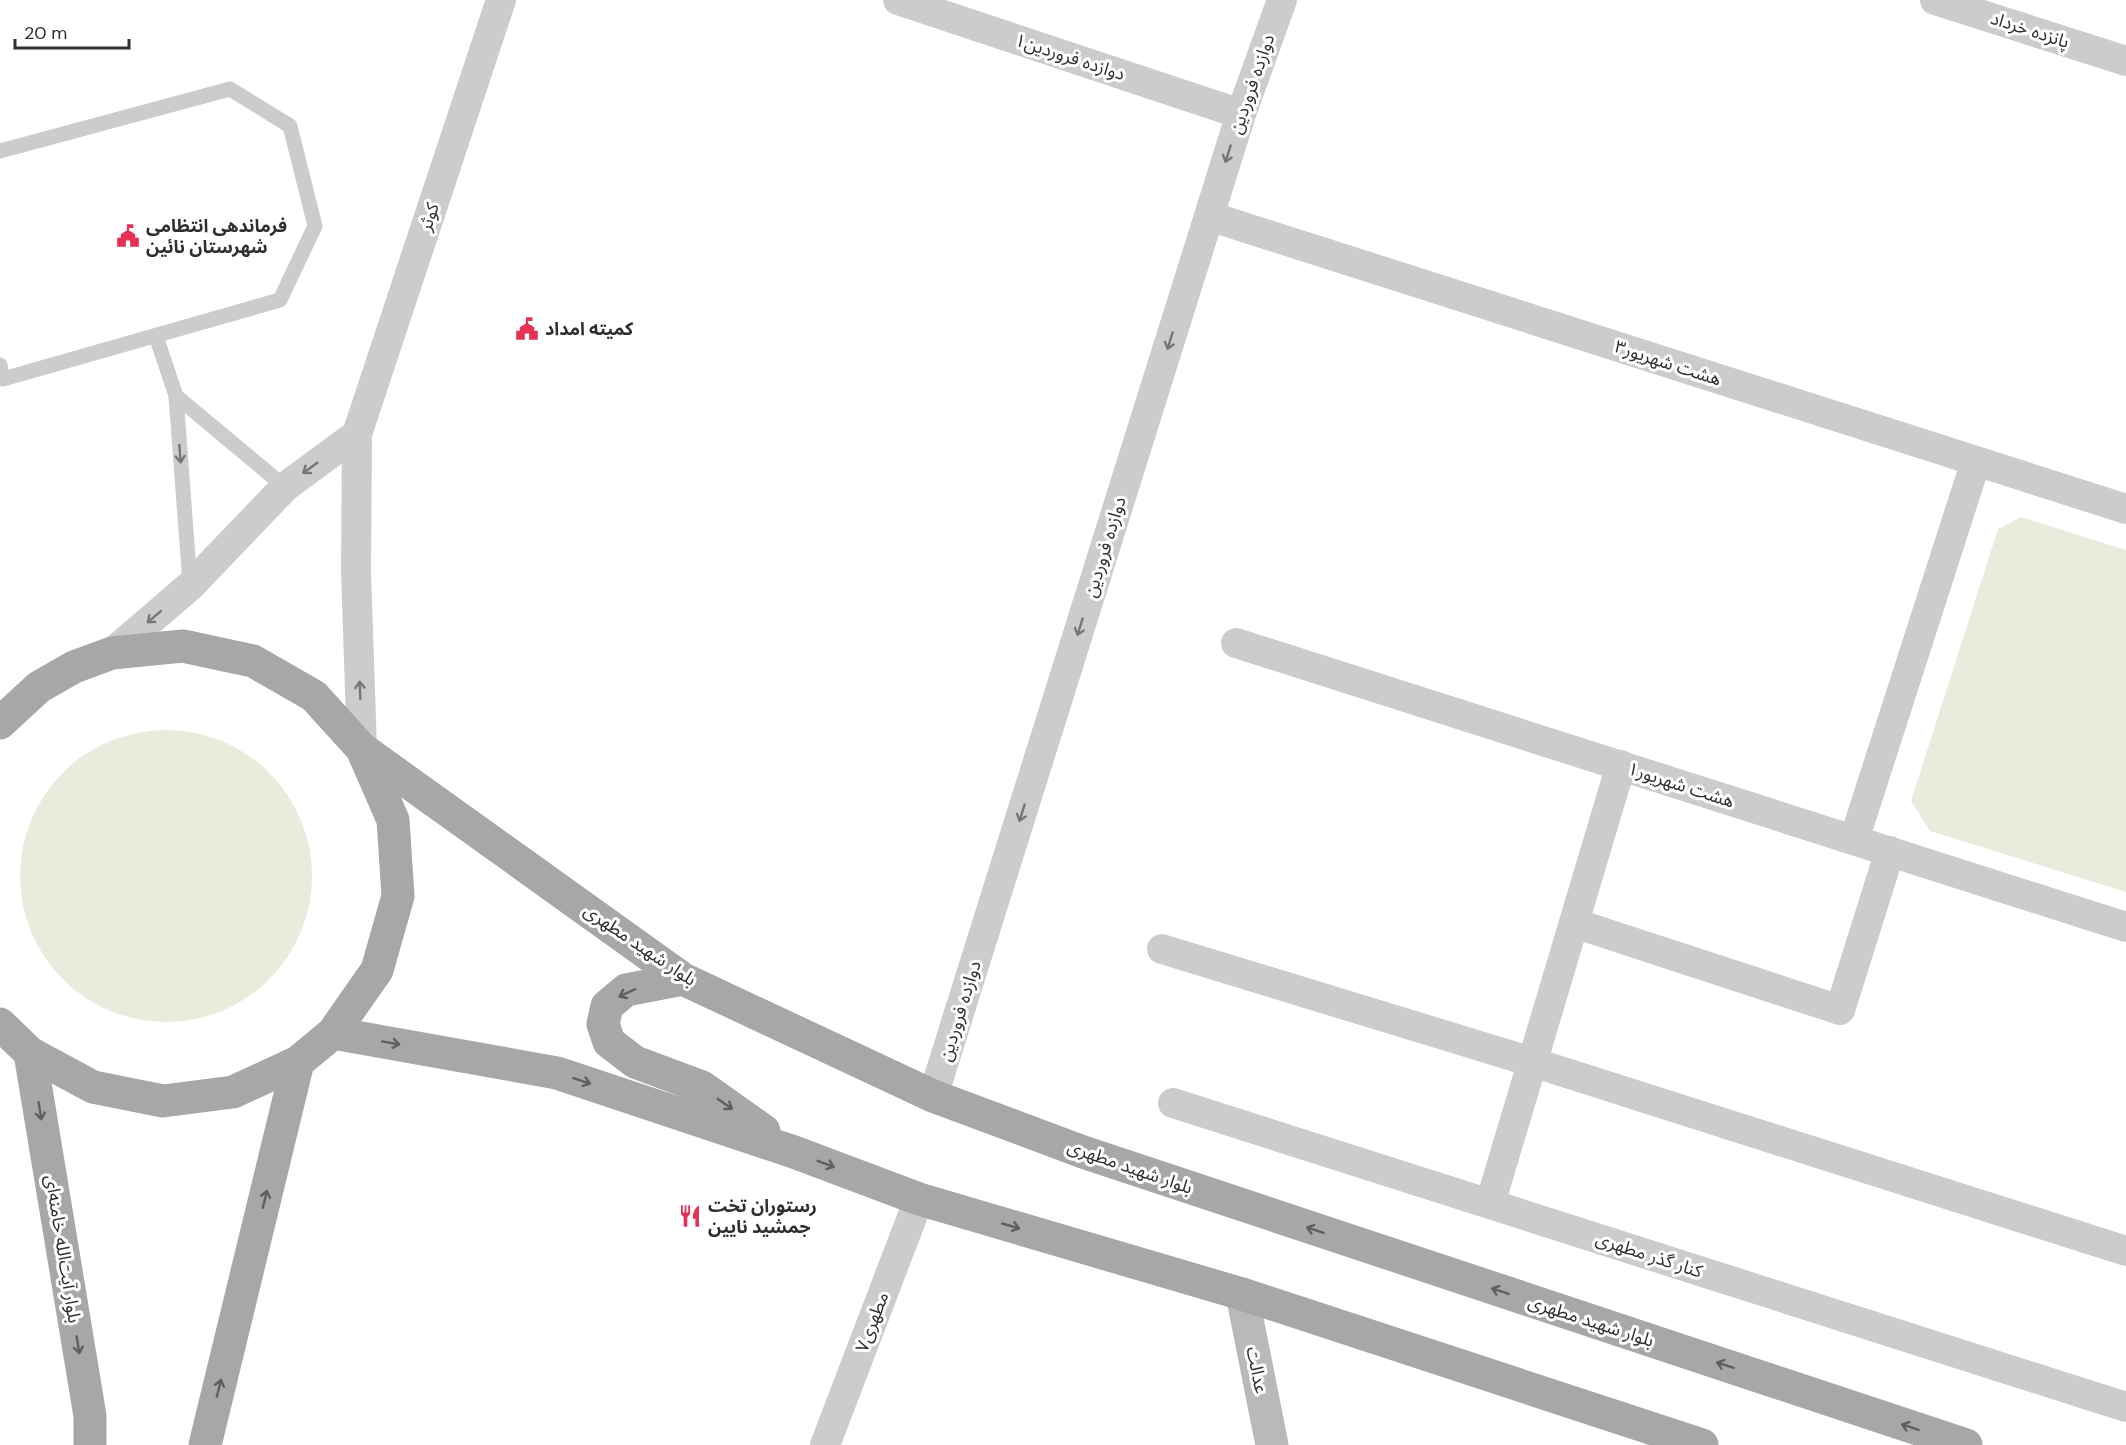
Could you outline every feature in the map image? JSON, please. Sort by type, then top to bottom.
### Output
[{"type":"main road","points":[[0,723],[39,687],[74,667],[112,653],[183,646],[253,661],[315,696],[362,749],[393,820],[398,896],[377,970],[333,1033],[298,1062],[233,1092],[163,1101],[93,1088],[30,1053],[0,1024]]},
{"type":"main road","points":[[0,687],[39,687]]},
{"type":"main road","name":"بلوار شهید مطهری","points":[[362,749],[683,979],[933,1096],[1083,1152],[1966,1445]]},
{"type":"main road","points":[[683,979],[626,990],[607,1006],[603,1024],[609,1042],[635,1062],[702,1087],[794,1152]]},
{"type":"main road","points":[[333,1033],[556,1073],[794,1152],[919,1199],[1242,1294],[1702,1445]]},
{"type":"main road","name":"بلوار آیت‌الله خامنه‌ای","points":[[30,1053],[90,1416],[90,1445]]},
{"type":"main road","points":[[205,1445],[298,1062]]},
{"type":"main road","name":"عدالت","points":[[1242,1294],[1272,1445]]},
{"type":"street","name":"کوثر","points":[[362,749],[356,572],[357,434],[501,0]]},
{"type":"street","name":"دوازده فروردین۱","points":[[898,0],[1241,114]]},
{"type":"street","name":"دوازده فروردین","points":[[933,1096],[1241,114],[1282,0]]},
{"type":"street","name":"پانزده خرداد","points":[[1935,0],[2126,61]]},
{"type":"street","name":"هشت شهریور۳","points":[[1209,216],[2126,509]]},
{"type":"street","points":[[112,653],[190,586],[285,487],[357,434]]},
{"type":"street","points":[[1854,840],[1976,461]]},
{"type":"street","name":"هشت شهریور۱","points":[[1236,643],[2126,927]]},
{"type":"street","points":[[1490,1204],[1621,765]]},
{"type":"street","points":[[1574,922],[1840,1010],[1890,851]]},
{"type":"street","points":[[1162,949],[1532,1062],[2126,1251]]},
{"type":"street","name":"کنار گذر مطهری","points":[[1173,1103],[2126,1407]]},
{"type":"street","name":"مطهری۷","points":[[825,1445],[919,1199]]},
{"type":"lane","points":[[0,151],[230,89],[291,126],[315,226],[280,300],[3,379],[0,365]]},
{"type":"lane","points":[[156,336],[176,396],[190,586]]},
{"type":"lane","points":[[176,396],[285,487]]},
{"type":"green space","points":[[2021,517],[2126,550],[2126,892],[1930,831],[1911,801],[1998,529]]},
{"type":"green space","points":[[166,730],[194,733],[222,741],[247,755],[269,773],[287,795],[301,820],[309,848],[312,876],[309,904],[301,932],[287,957],[269,979],[247,997],[222,1011],[194,1019],[166,1022],[138,1019],[110,1011],[85,997],[63,979],[45,957],[31,932],[23,904],[20,876],[23,848],[31,820],[45,795],[63,773],[85,755],[110,741],[138,733]]},
{"type":"place","name":"فرماندهی انتظامی شهرستان نائین","points":[[128,236]]},
{"type":"place","name":"کمیته امداد","points":[[527,329]]},
{"type":"place","name":"رستوران تخت جمشید نایین","points":[[690,1216]]}]
